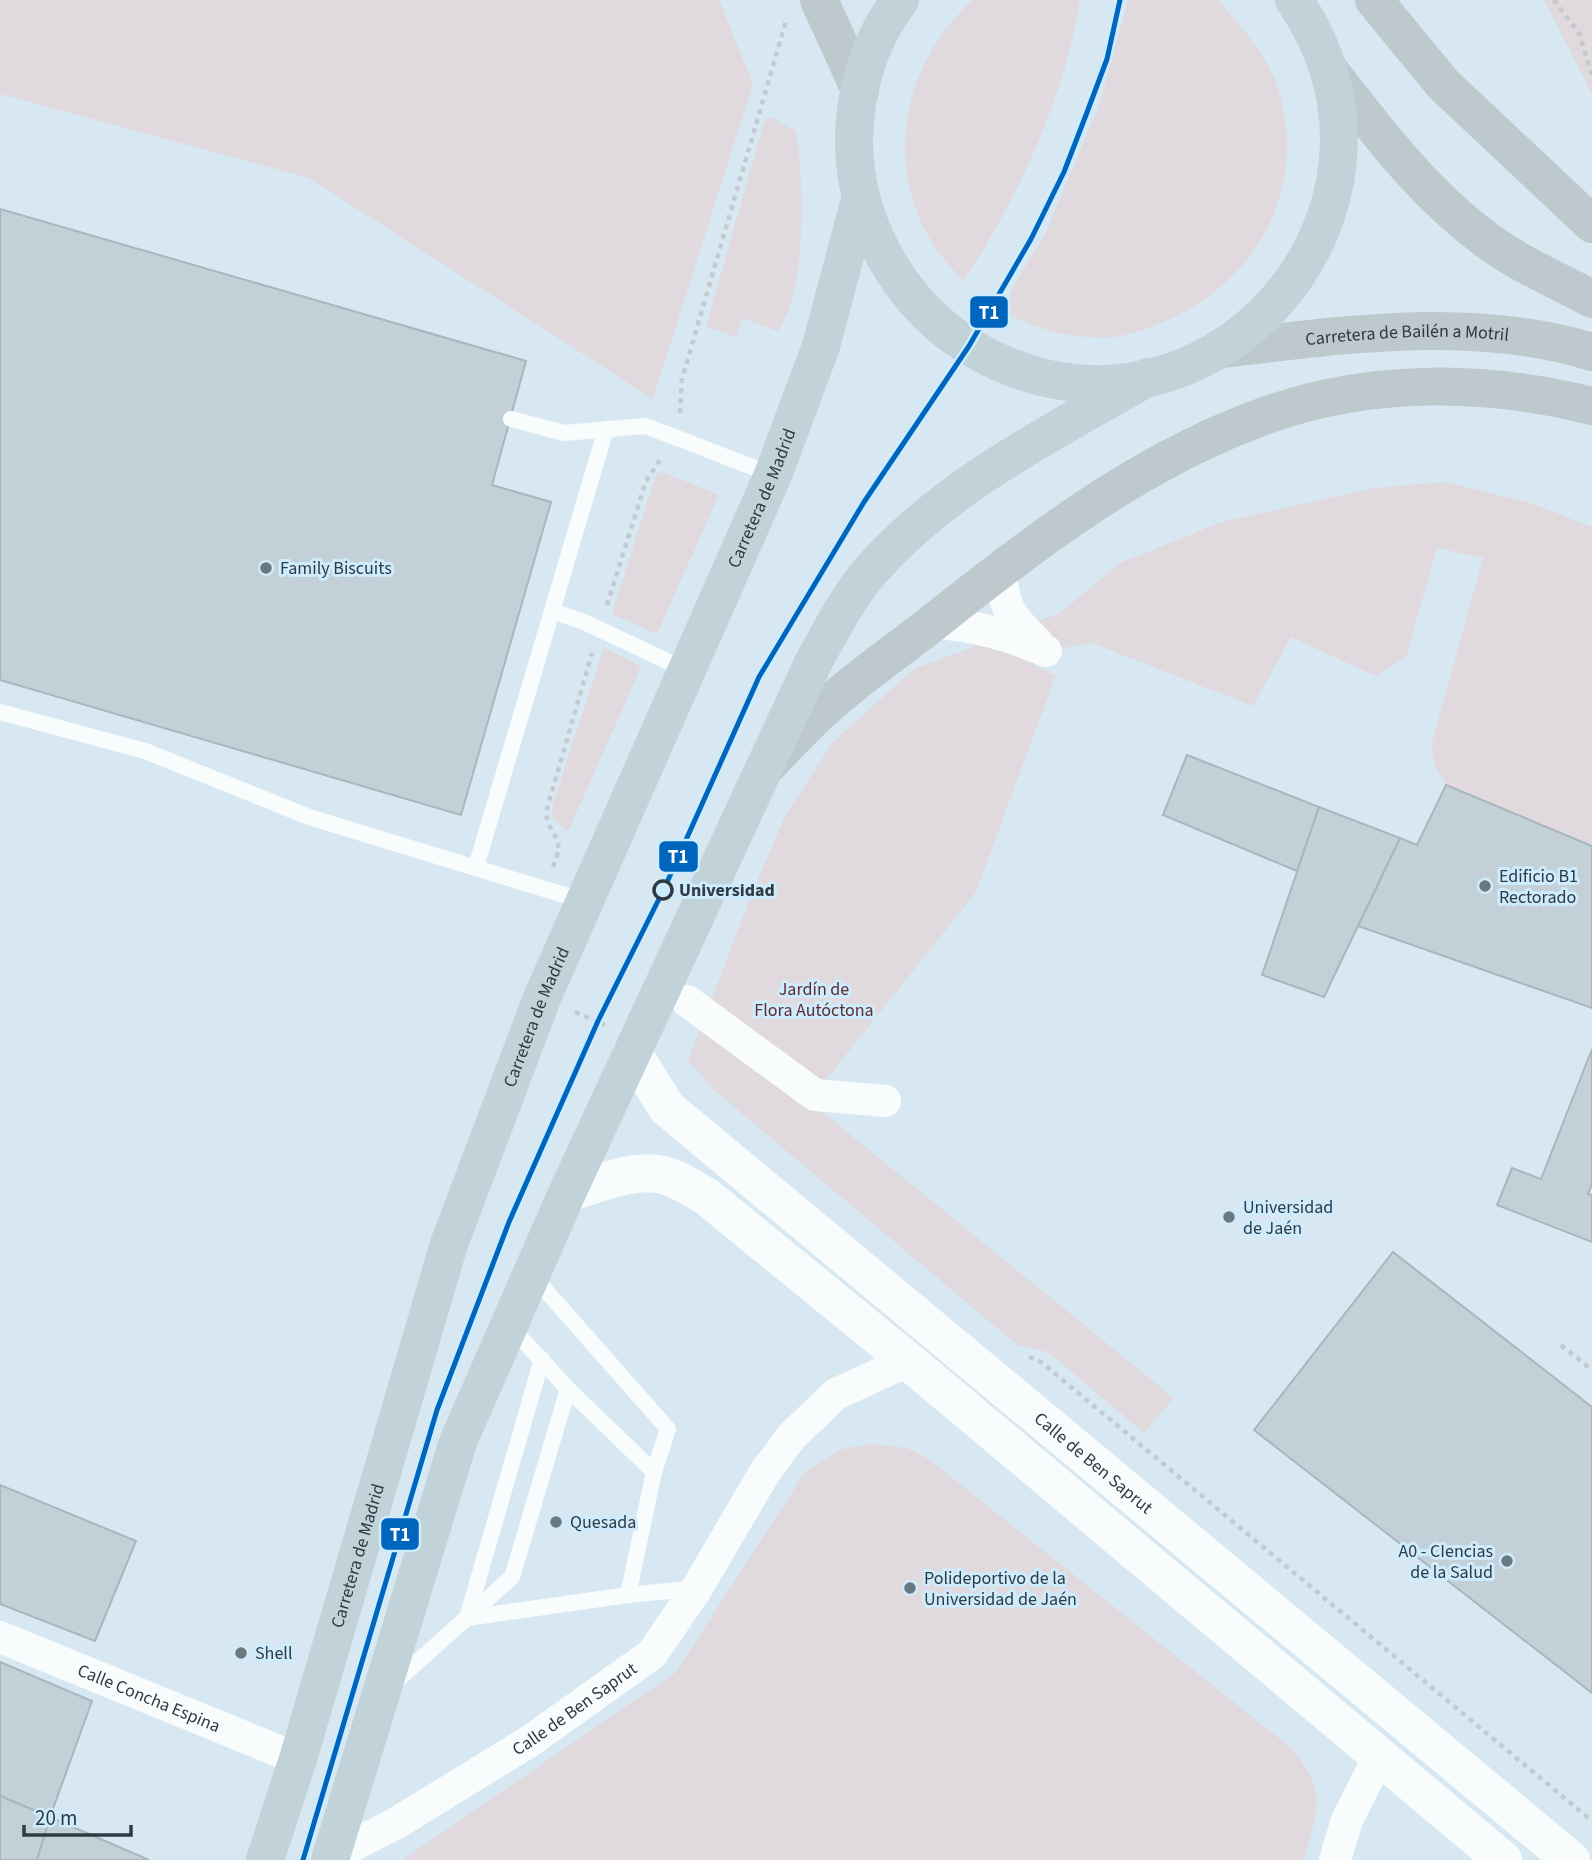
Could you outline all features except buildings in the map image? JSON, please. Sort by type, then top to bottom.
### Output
[{"type":"highway","points":[[900,0],[880,33],[860,90],[854,132],[860,196],[877,242],[901,284],[933,319],[969,346],[1004,364],[1055,379],[1102,383],[1148,377],[1186,366],[1222,349],[1256,323],[1286,292],[1310,257],[1328,217],[1338,176],[1340,133],[1329,70],[1311,26],[1294,0]]},
{"type":"highway","name":"Carretera de Madrid","points":[[265,1860],[298,1759],[449,1244],[542,998],[774,475],[821,346],[860,196]]},
{"type":"highway","points":[[331,1858],[377,1699],[458,1443],[567,1193],[761,772],[813,663],[846,603],[873,568],[939,504],[994,465],[1148,377]]},
{"type":"main road","points":[[1374,0],[1443,83],[1592,224]]},
{"type":"main road","points":[[804,6],[860,90]]},
{"type":"main road","points":[[1329,70],[1418,180],[1452,212],[1499,249],[1592,299]]},
{"type":"main road","name":"Carretera de Bailén a Motril","points":[[1222,349],[1363,332],[1425,329],[1514,334],[1592,352]]},
{"type":"main road","points":[[761,772],[826,707],[1001,568],[1122,486],[1192,448],[1273,412],[1365,391],[1468,385],[1553,396],[1592,406]]},
{"type":"street","points":[[933,623],[1001,632],[1046,650],[1019,625],[1002,596],[1001,568]]},
{"type":"street","points":[[687,1001],[815,1094],[885,1101]]},
{"type":"street","name":"Calle de Ben Saprut","points":[[635,1046],[667,1108],[1571,1860]]},
{"type":"street","points":[[567,1193],[638,1174],[661,1174],[707,1197],[908,1361],[1503,1860]]},
{"type":"street","name":"Calle de Ben Saprut","points":[[331,1858],[395,1824],[530,1741],[652,1654],[697,1588],[765,1472],[792,1436],[836,1394],[908,1361]]},
{"type":"street","name":"Calle Concha Espina","points":[[0,1637],[298,1759]]},
{"type":"street","points":[[1335,1860],[1347,1820],[1380,1755]]},
{"type":"lane","points":[[511,419],[564,433],[646,426],[774,475]]},
{"type":"lane","points":[[475,867],[606,429]]},
{"type":"lane","points":[[552,611],[584,622],[686,670]]},
{"type":"lane","points":[[0,712],[145,751],[309,817],[584,901]]},
{"type":"lane","points":[[531,1274],[668,1429],[654,1472],[628,1595]]},
{"type":"lane","points":[[509,1324],[568,1389],[654,1472]]},
{"type":"lane","points":[[467,1618],[542,1359]]},
{"type":"lane","points":[[377,1699],[512,1577],[568,1389]]},
{"type":"lane","points":[[467,1618],[697,1588]]},
{"type":"path","points":[[1554,0],[1579,33],[1592,75]]},
{"type":"path","points":[[682,405],[682,379],[804,6]]},
{"type":"path","points":[[542,998],[635,1046]]},
{"type":"path","points":[[1561,1345],[1592,1370]]},
{"type":"green space","points":[[0,0],[719,0],[753,84],[653,399],[309,178],[0,94]]},
{"type":"green space","points":[[973,0],[1080,0],[1063,72],[1036,146],[1002,217],[963,281],[931,241],[914,204],[907,172],[905,141],[909,109],[918,79],[932,50],[950,23]]},
{"type":"green space","points":[[1128,0],[1218,0],[1257,47],[1278,87],[1287,137],[1285,170],[1278,202],[1266,232],[1248,258],[1226,282],[1200,302],[1170,319],[1128,334],[1099,338],[1070,335],[1043,329],[1002,312],[1014,285],[1046,232],[1100,103]]},
{"type":"green space","points":[[1544,0],[1592,0],[1592,94]]},
{"type":"green space","points":[[770,117],[796,131],[802,205],[799,264],[787,314],[777,331],[742,318],[736,337],[706,326],[764,122]]},
{"type":"green space","points":[[662,472],[719,495],[657,634],[612,614],[656,474]]},
{"type":"green space","name":"Jardín de Flora Autóctona","points":[[1445,482],[1531,503],[1592,527],[1592,846],[1446,785],[1435,766],[1431,746],[1483,558],[1437,548],[1406,657],[1376,676],[1291,637],[1253,706],[1092,643],[1046,651],[1033,665],[1056,675],[976,892],[809,1101],[1174,1398],[1144,1433],[1048,1352],[1017,1345],[713,1089],[688,1060],[753,891],[786,814],[833,742],[914,669],[965,650],[1001,632],[1059,614],[1120,563],[1222,522],[1374,488]]},
{"type":"green space","points":[[604,647],[641,667],[568,831],[553,819],[552,807]]},
{"type":"green space","name":"Polideportivo de la Universidad de Jaén","points":[[871,1444],[907,1448],[929,1459],[1290,1747],[1310,1776],[1315,1789],[1316,1813],[1304,1860],[402,1860],[676,1672],[805,1472],[842,1449]]},
{"type":"transit line","name":"T1","points":[[303,1860],[437,1410],[509,1222],[598,1021],[664,889],[759,677],[864,502],[969,346],[1031,239],[1064,172],[1107,59],[1120,0]]},
{"type":"place","name":"Family Biscuits","points":[[266,568]]},
{"type":"place","name":"Edificio B1 Rectorado","points":[[1485,886]]},
{"type":"place","name":"Universidad","points":[[663,890]]},
{"type":"place","name":"Universidad de Jaén","points":[[1229,1217]]},
{"type":"place","name":"Quesada","points":[[556,1522]]},
{"type":"place","name":"A0 - CIencias de la Salud","points":[[1507,1561]]},
{"type":"place","name":"Polideportivo de la Universidad de Jaén","points":[[910,1588]]},
{"type":"place","name":"Shell","points":[[241,1653]]}]
